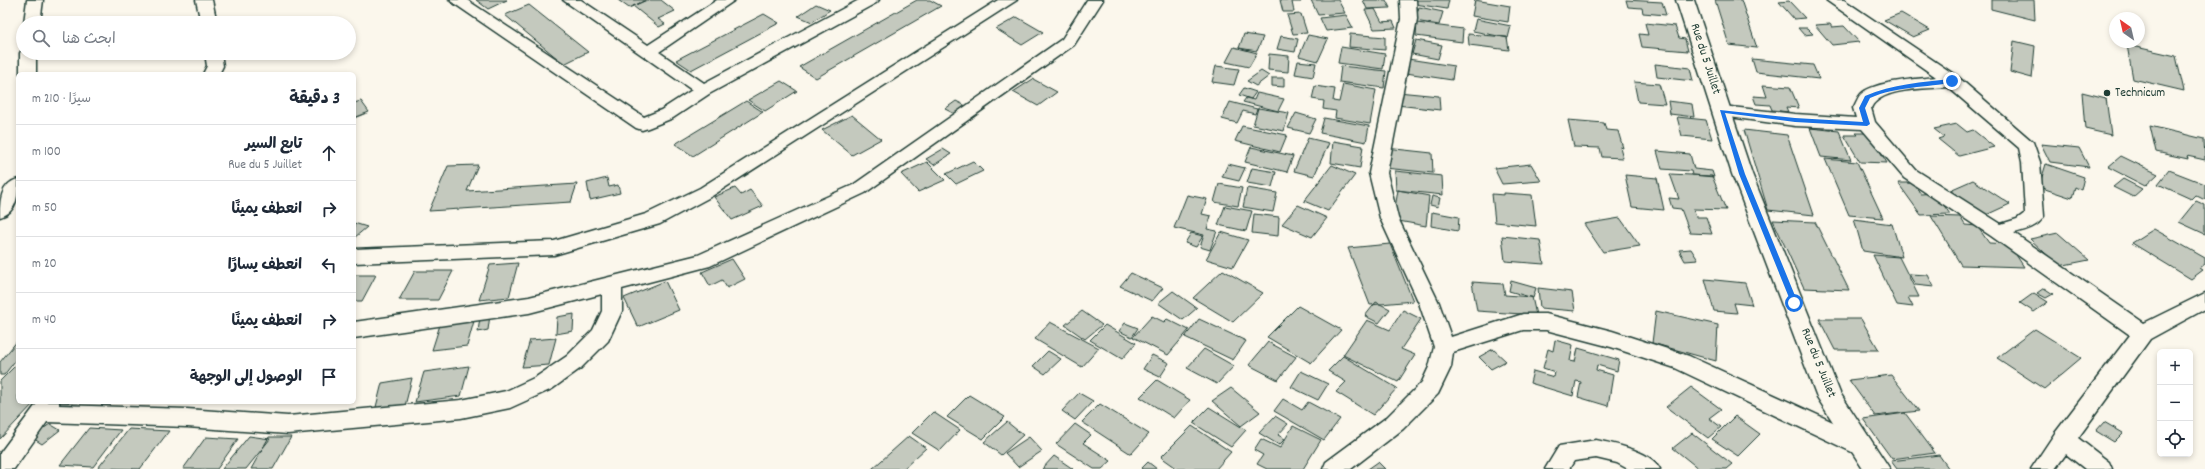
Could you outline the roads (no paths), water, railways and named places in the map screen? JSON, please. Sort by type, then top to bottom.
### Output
[{"type":"street","points":[[33,16],[35,0]]},
{"type":"street","points":[[204,0],[207,16]]},
{"type":"street","points":[[457,0],[642,124],[667,114],[703,90],[871,0]]},
{"type":"street","points":[[571,0],[703,90]]},
{"type":"street","points":[[647,53],[728,0]]},
{"type":"street","points":[[356,256],[554,248],[653,219],[706,192],[1008,0]]},
{"type":"street","points":[[356,330],[529,306],[703,261],[859,189],[1068,42],[1095,0]]},
{"type":"street","points":[[1334,469],[1395,422],[1430,388],[1440,367],[1444,347],[1429,304],[1390,218],[1378,172],[1409,20],[1408,0]]},
{"type":"street","name":"Rue du 5 Juillet","points":[[1685,0],[1742,174],[1794,303],[1829,396],[1877,469]]},
{"type":"street","points":[[1834,0],[1952,81],[2027,146],[2031,162],[2036,216],[2023,224],[1998,231]]},
{"type":"street","points":[[28,60],[28,72]]},
{"type":"street","points":[[212,72],[215,66],[214,60]]},
{"type":"street","points":[[1952,81],[1888,90],[1868,97],[1862,108],[1867,124],[1910,174],[1998,231],[2143,333]]},
{"type":"street","points":[[1722,111],[1795,120],[1867,124]]},
{"type":"street","points":[[0,211],[16,188]]},
{"type":"street","points":[[1,469],[46,407],[288,426],[461,409],[510,399],[544,383],[574,362],[601,334],[612,311],[612,284]]},
{"type":"street","points":[[2042,469],[2143,333],[2205,300]]},
{"type":"street","points":[[1444,347],[1523,322],[1546,322],[1612,339],[1682,362],[1862,446]]},
{"type":"street","points":[[2063,439],[2100,469]]},
{"type":"street","points":[[1556,469],[1567,453],[1596,449],[1622,455],[1649,469]]},
{"type":"place","name":"Technicum","points":[[2107,93]]}]
